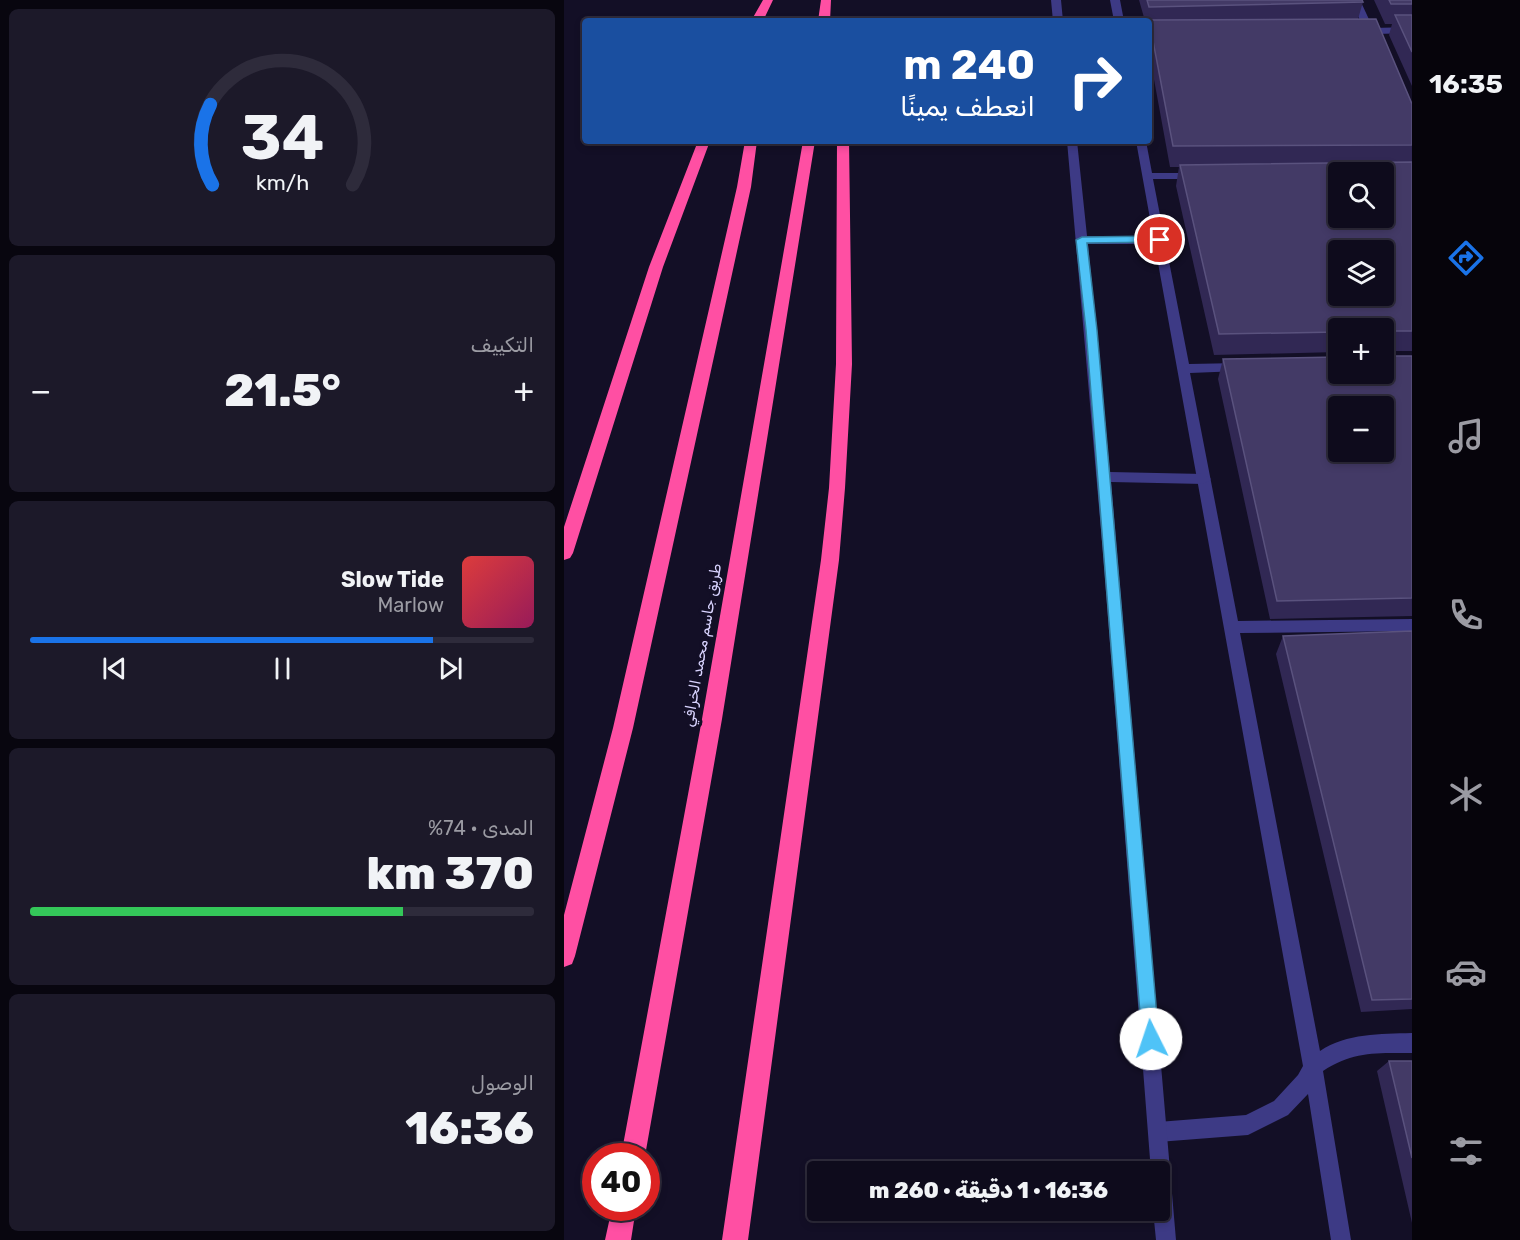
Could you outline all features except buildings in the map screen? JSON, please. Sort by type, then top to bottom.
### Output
[{"type":"highway","points":[[759,18],[768,0]]},
{"type":"highway","points":[[770,18],[773,0]]},
{"type":"highway","points":[[564,553],[656,267],[704,144]]},
{"type":"highway","points":[[564,956],[622,728],[744,187],[751,144]]},
{"type":"highway","name":"طريق جاسم محمد الخرافي","points":[[635,1143],[712,719],[808,144]]},
{"type":"highway","points":[[735,1240],[830,560],[837,488],[844,364],[843,144]]},
{"type":"highway","points":[[618,1240],[622,1221]]},
{"type":"street","points":[[1056,0],[1058,18]]},
{"type":"street","points":[[1115,0],[1118,18]]},
{"type":"street","points":[[1355,0],[1379,52]]},
{"type":"street","points":[[1346,31],[1412,30]]},
{"type":"street","points":[[1071,144],[1104,477],[1166,1240]]},
{"type":"street","points":[[1142,144],[1313,1067],[1341,1240]]},
{"type":"street","points":[[1148,176],[1207,176]]},
{"type":"street","points":[[1082,240],[1160,240]]},
{"type":"street","points":[[1183,369],[1255,366]]},
{"type":"street","points":[[1104,477],[1204,479]]},
{"type":"street","points":[[1232,627],[1412,625]]},
{"type":"street","points":[[1158,1132],[1248,1125],[1281,1108],[1294,1097],[1313,1067],[1337,1051],[1351,1046],[1412,1043]]},
{"type":"route","points":[[1151,1039],[1135,831],[1082,240],[1160,240]]}]
